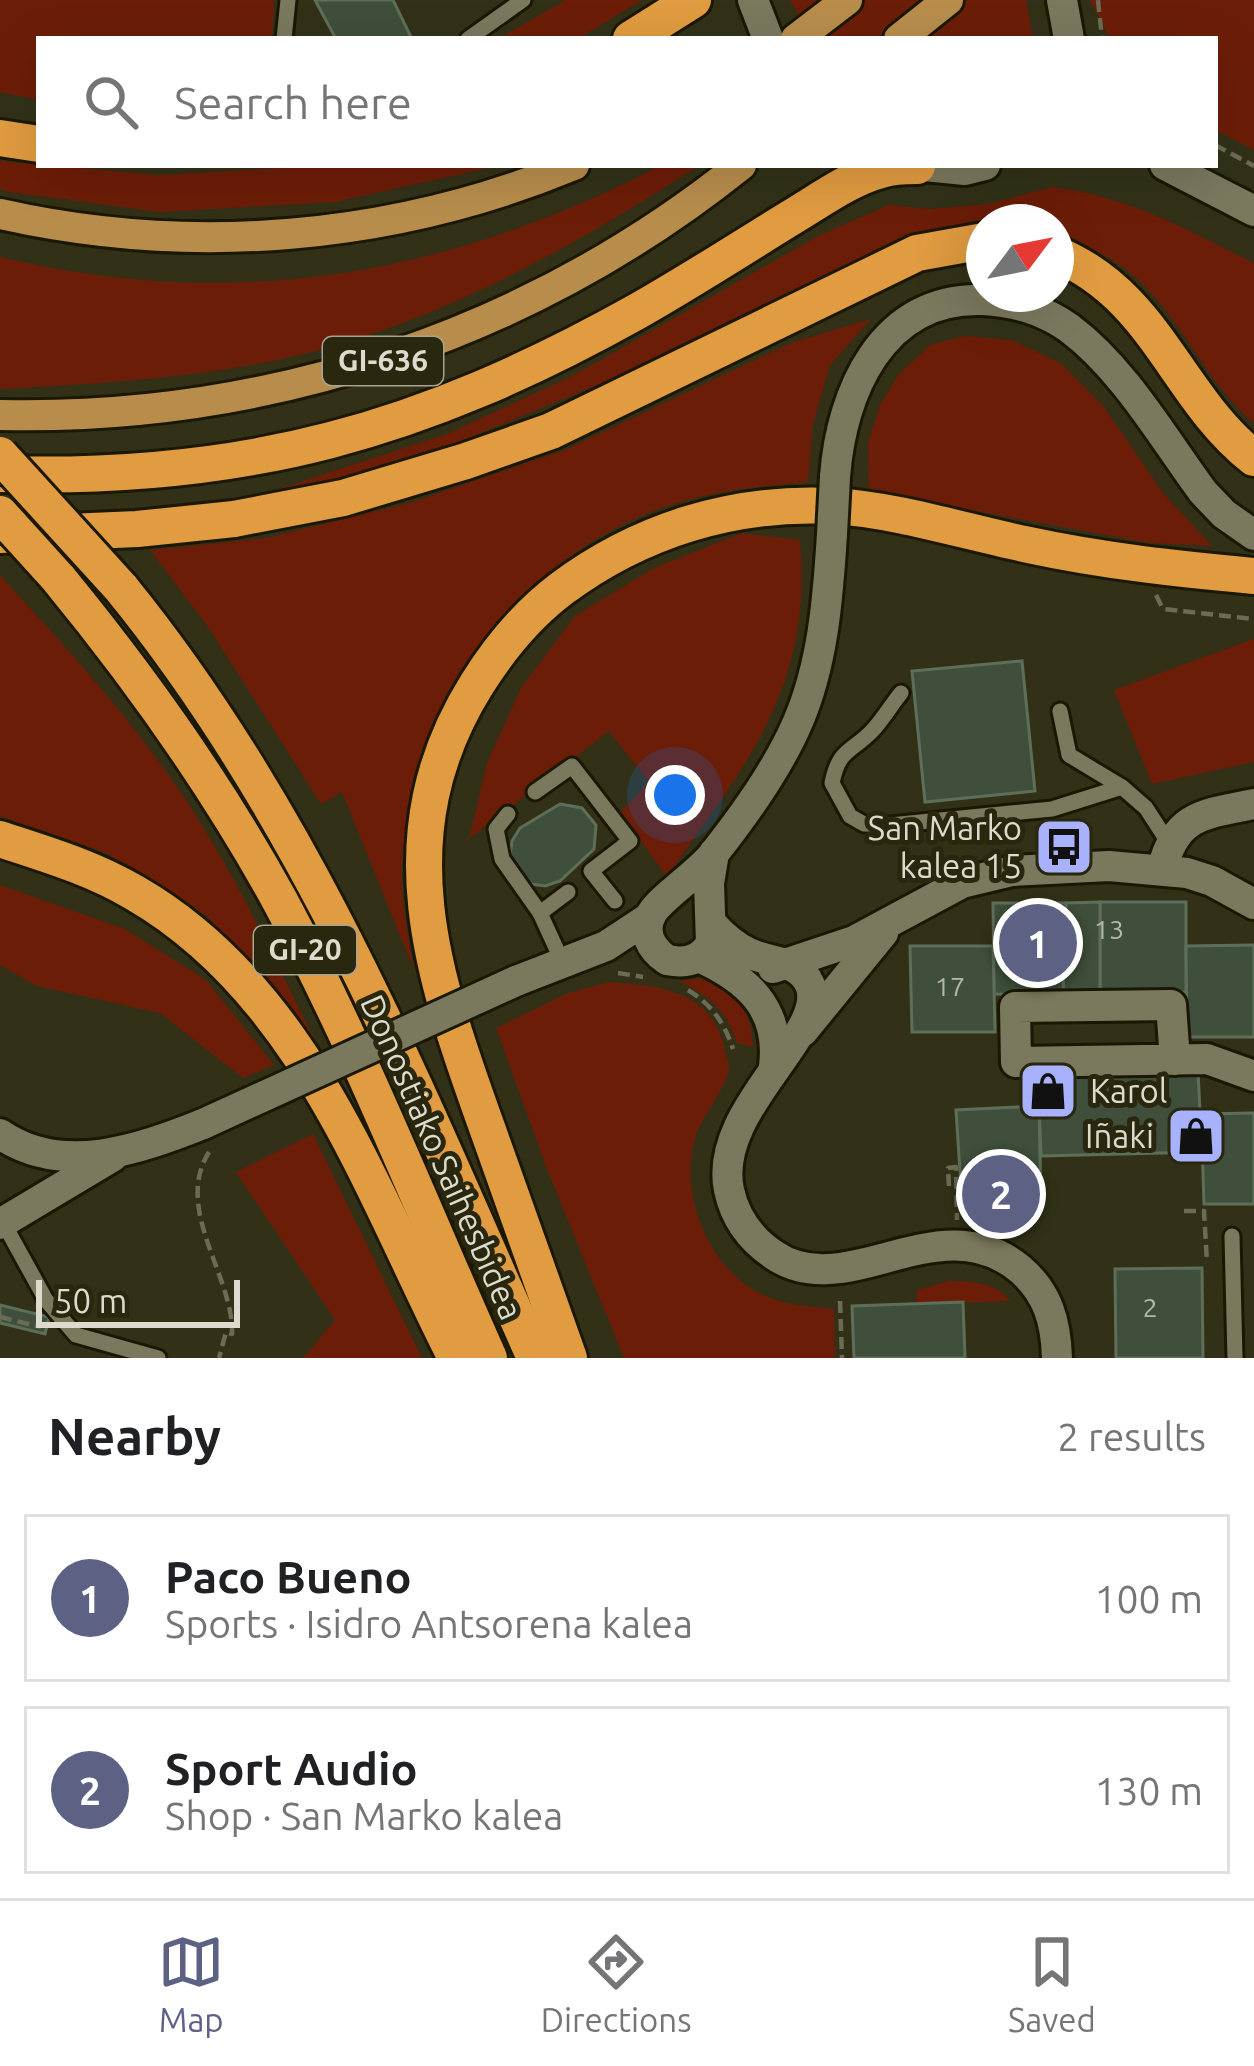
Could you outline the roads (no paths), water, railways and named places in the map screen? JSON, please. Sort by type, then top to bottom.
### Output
[{"type":"highway","points":[[636,36],[693,0]]},
{"type":"highway","points":[[0,138],[36,144]]},
{"type":"highway","points":[[0,474],[168,472],[309,448],[443,406],[636,312],[818,202],[877,170],[893,168]]},
{"type":"highway","points":[[0,535],[156,528],[234,519],[343,498],[429,473],[550,431],[917,254],[966,244]]},
{"type":"highway","points":[[1074,264],[1133,308],[1219,423],[1254,458]]},
{"type":"highway","name":"Donostiako Saihesbidea","points":[[0,454],[121,588],[237,746],[316,882],[386,1023],[535,1358]]},
{"type":"highway","points":[[569,1358],[463,1060],[428,938],[422,893],[423,835],[442,754],[459,713],[523,624],[548,599],[622,548],[704,518],[771,508],[832,506],[870,511],[1036,547],[1254,576]]},
{"type":"highway","name":"Donostiako Saihesbidea","points":[[0,514],[58,578],[164,714],[279,901],[347,1039],[489,1358]]},
{"type":"highway","points":[[0,839],[134,891],[199,937],[255,993],[301,1058],[354,1150],[456,1358]]},
{"type":"main road","points":[[800,36],[847,0]]},
{"type":"main road","points":[[903,36],[948,0]]},
{"type":"main road","points":[[0,214],[142,235],[279,235],[434,211],[565,168]]},
{"type":"main road","name":"GI-636","points":[[0,416],[153,411],[218,402],[324,378],[413,351],[501,315],[602,260],[733,172]]},
{"type":"street","points":[[752,0],[767,36]]},
{"type":"street","points":[[1062,0],[1068,36]]},
{"type":"street","points":[[1172,168],[1254,211]]},
{"type":"street","points":[[658,966],[647,933],[660,908],[714,853],[797,726],[821,640],[838,441],[850,396],[876,349],[911,317],[968,300],[1012,302],[1040,311],[1093,349],[1203,492],[1254,535]]},
{"type":"street","points":[[1165,856],[1177,831],[1199,818],[1254,804]]},
{"type":"street","points":[[571,952],[624,950],[658,966],[699,957],[711,943],[714,853]]},
{"type":"street","points":[[728,970],[754,971],[833,951],[938,893],[986,876],[1165,856],[1254,904]]},
{"type":"street","points":[[1,1223],[117,1154],[203,1124],[689,898],[746,952],[788,964],[804,974],[813,992],[812,1012],[802,1032]]},
{"type":"street","points":[[894,919],[774,1066],[730,1145],[726,1177],[732,1207],[752,1239],[780,1259],[808,1268],[838,1268],[932,1245],[958,1244],[1042,1274],[1058,1358]]},
{"type":"street","points":[[699,957],[751,987],[767,1011],[775,1038],[774,1066]]},
{"type":"street","points":[[1175,1060],[1171,1005],[1015,1007],[1016,1062],[1175,1060],[1207,1059],[1254,1076]]},
{"type":"street","points":[[3,1138],[48,1153],[117,1154]]},
{"type":"lane","points":[[284,36],[288,0]]},
{"type":"lane","points":[[472,36],[524,0]]},
{"type":"lane","points":[[902,693],[871,733],[850,745],[836,763],[832,783],[836,796],[850,816],[864,824],[890,826],[1052,809],[1122,787]]},
{"type":"lane","points":[[1060,711],[1069,755],[1122,787],[1146,808],[1165,856]]},
{"type":"lane","points":[[535,792],[572,766],[630,842],[591,872],[615,902]]},
{"type":"lane","points":[[508,814],[496,829],[502,859],[571,952]]},
{"type":"lane","points":[[540,913],[568,892]]},
{"type":"lane","points":[[1,1223],[58,1318],[93,1350],[158,1358]]},
{"type":"lane","points":[[1232,1236],[1235,1358]]},
{"type":"place","name":"San Marko kalea 15","points":[[1064,847]]},
{"type":"place","name":"Paco Bueno","points":[[1038,943]]},
{"type":"place","name":"Karol","points":[[1048,1091]]},
{"type":"place","name":"Iñaki","points":[[1196,1136]]},
{"type":"place","name":"Sport Audio","points":[[1001,1194]]}]
